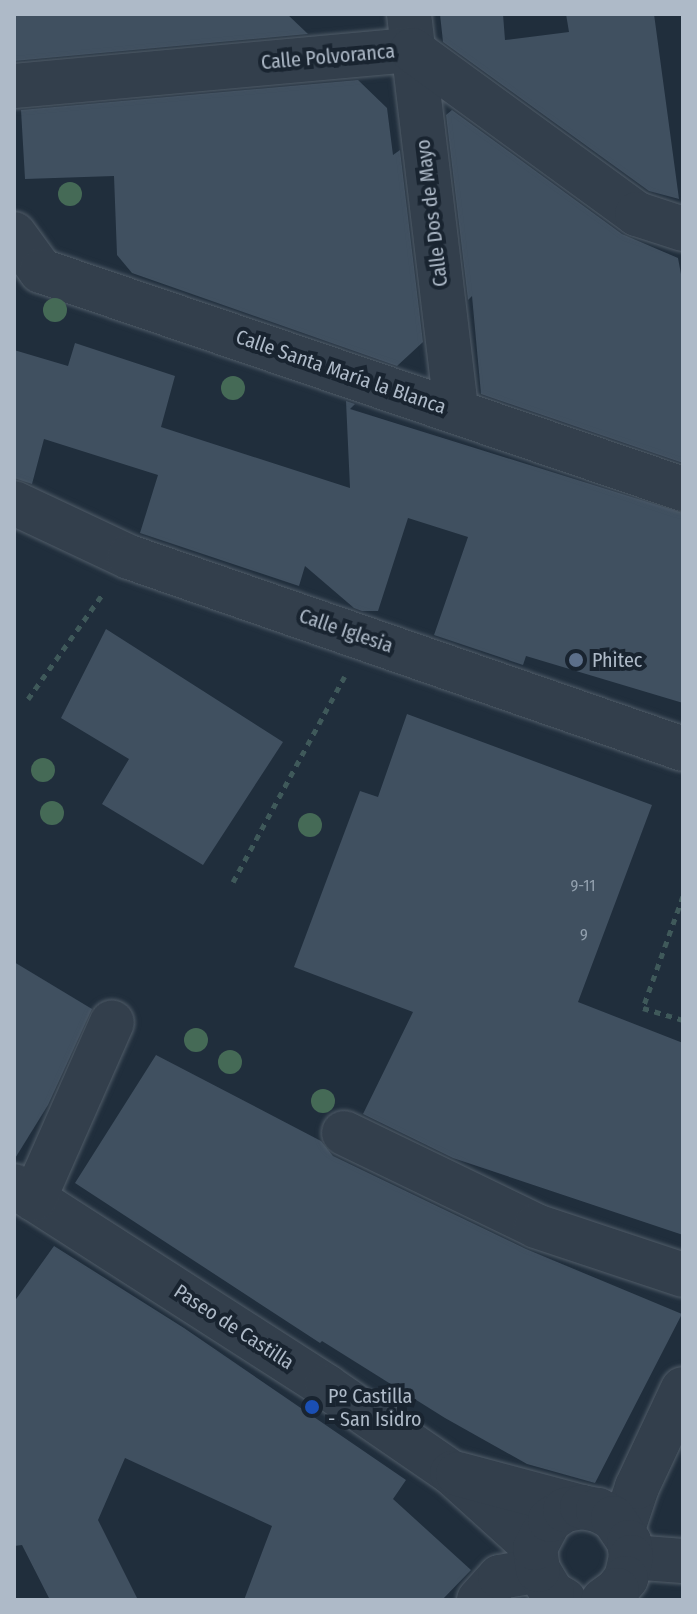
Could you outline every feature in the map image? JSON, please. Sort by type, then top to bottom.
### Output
[{"type":"street","name":"Calle Polvoranca","points":[[14,86],[410,32],[637,214],[683,229]]},
{"type":"street","name":"Calle Dos de Mayo","points":[[410,32],[456,411]]},
{"type":"street","name":"Calle Santa María la Blanca","points":[[14,234],[41,271],[683,489]]},
{"type":"street","name":"Calle Iglesia","points":[[14,503],[129,557],[683,749]]},
{"type":"street","points":[[24,1192],[112,1022]]},
{"type":"street","points":[[344,1133],[536,1226],[683,1275]]},
{"type":"street","name":"Paseo de Castilla","points":[[24,1192],[327,1387],[452,1473],[545,1573]]},
{"type":"street","points":[[603,1600],[626,1578],[627,1543],[637,1487],[683,1389]]},
{"type":"street","name":"Paseo de Castilla","points":[[452,1473],[598,1510],[627,1543]]},
{"type":"street","points":[[479,1600],[500,1577],[545,1573],[550,1520],[565,1510],[582,1507]]},
{"type":"street","points":[[627,1543],[683,1561]]},
{"type":"path","points":[[28,699],[129,557]]},
{"type":"path","points":[[233,882],[366,637]]},
{"type":"path","points":[[683,896],[643,1008],[683,1020]]},
{"type":"building","points":[[14,14],[287,14],[308,34],[14,61]]},
{"type":"building","points":[[440,14],[503,14],[505,40],[569,32],[566,14],[654,14],[679,199],[649,191],[443,42]]},
{"type":"building","points":[[358,80],[387,108],[393,155],[400,150],[423,342],[397,366],[132,273],[117,255],[114,176],[25,179],[21,110]]},
{"type":"building","points":[[452,110],[622,234],[678,258],[683,285],[683,463],[481,394],[472,296],[468,300],[446,115]]},
{"type":"building","points":[[75,343],[175,376],[161,427],[350,488],[346,401],[355,404],[350,409],[683,513],[683,703],[526,656],[523,665],[434,635],[468,537],[408,518],[378,611],[362,611],[354,608],[305,566],[299,586],[140,533],[158,475],[44,439],[32,484],[14,478],[14,350],[68,366]]},
{"type":"building","points":[[106,629],[283,742],[203,865],[102,804],[129,759],[61,718]]},
{"type":"building","points":[[407,714],[652,805],[578,1002],[683,1043],[683,1235],[453,1158],[363,1114],[413,1012],[294,967],[360,791],[378,797]]},
{"type":"building","points":[[14,962],[92,1009],[48,1105],[14,1160]]},
{"type":"building","points":[[156,1055],[321,1141],[333,1156],[526,1249],[682,1314],[595,1483],[527,1464],[445,1418],[322,1341],[320,1343],[75,1183]]},
{"type":"building","points":[[54,1246],[184,1328],[406,1480],[393,1499],[471,1570],[442,1600],[244,1600],[272,1526],[125,1458],[98,1520],[138,1600],[50,1600],[22,1545],[14,1546],[14,1302]]},
{"type":"place","name":"Phitec","points":[[576,660]]},
{"type":"place","name":"Pº Castilla - San Isidro","points":[[312,1407]]}]
